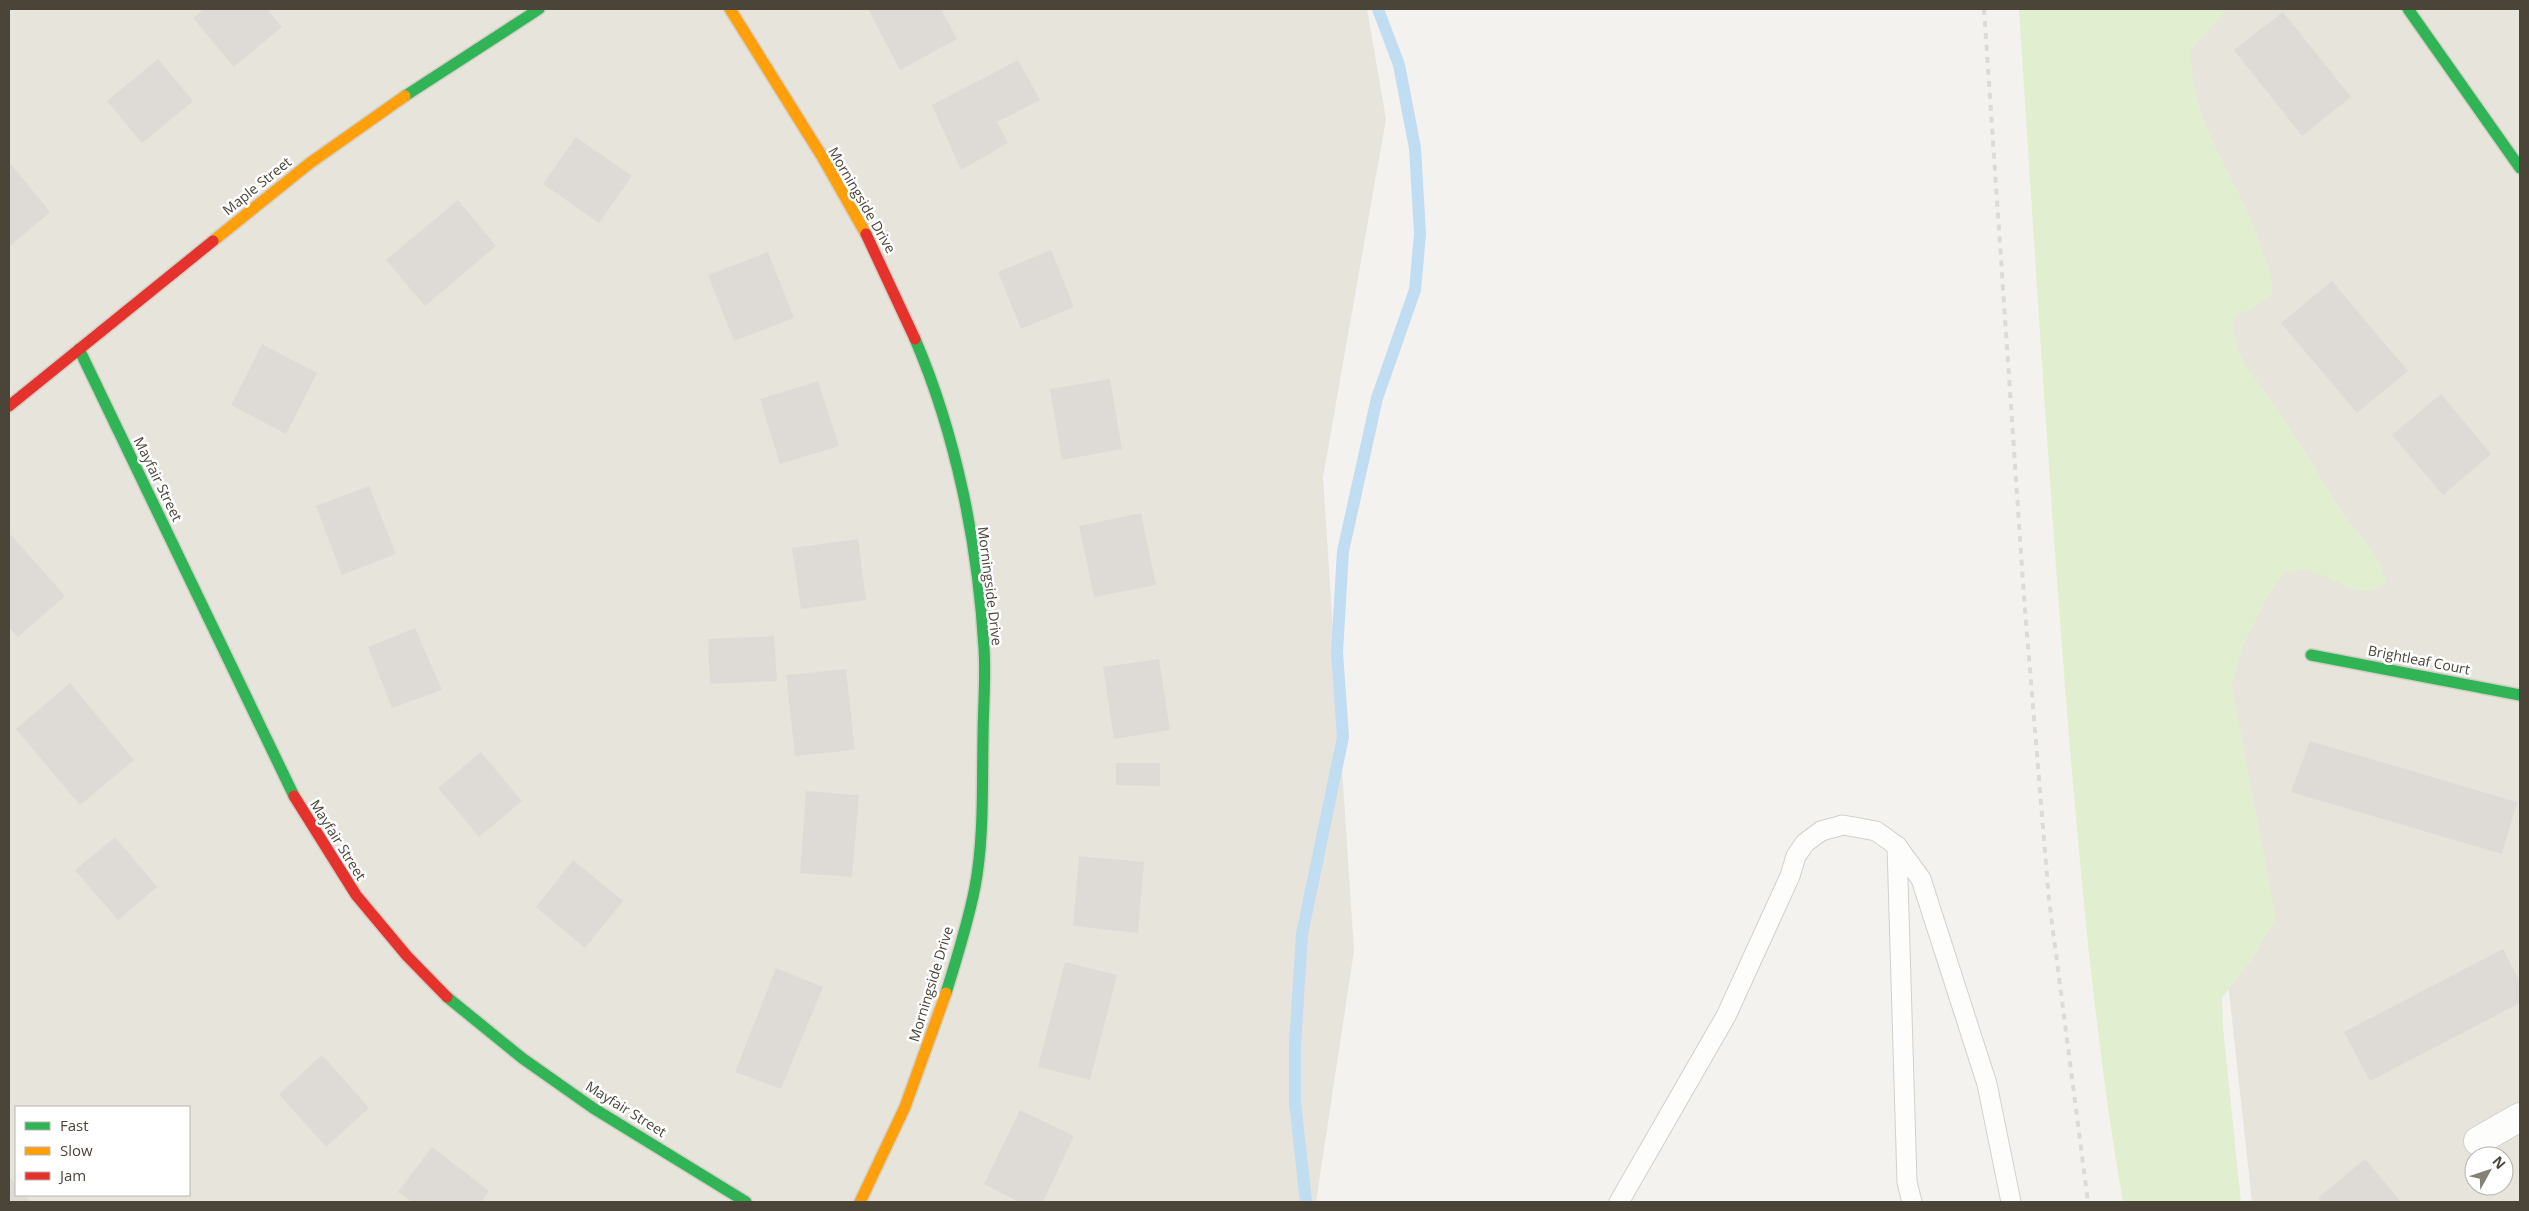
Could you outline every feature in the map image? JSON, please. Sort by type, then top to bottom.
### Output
[{"type":"street","name":"Maple Street","points":[[9,406],[310,163],[422,84],[539,9]]},
{"type":"street","name":"Morningside Drive","points":[[730,9],[838,183],[874,248],[907,316],[932,387],[955,464],[973,554],[982,630],[984,649],[983,778],[975,884],[953,971],[924,1060],[880,1167],[860,1202]]},
{"type":"street","points":[[2408,9],[2518,160]]},
{"type":"street","name":"Mayfair Street","points":[[79,349],[300,809],[356,895],[407,956],[454,1004],[522,1058],[594,1108],[746,1202]]},
{"type":"street","name":"Brightleaf Court","points":[[2311,655],[2520,695]]},
{"type":"street","points":[[2478,1141],[2520,1117]]},
{"type":"lane","points":[[1619,1202],[1726,1016],[1790,876],[1796,856],[1805,843],[1820,831],[1844,825],[1876,831],[1897,846],[1921,879],[1987,1084],[2011,1202]]},
{"type":"lane","points":[[1897,846],[1907,1182],[1912,1202]]},
{"type":"shaded area","points":[[9,9],[1367,9],[1386,119],[1323,477],[1354,951],[1316,1202],[9,1202]]},
{"type":"shaded area","points":[[2143,9],[2520,9],[2520,1202],[2252,1202],[2220,910]]},
{"type":"green space","points":[[2019,9],[2227,9],[2191,50],[2193,78],[2199,104],[2218,153],[2254,225],[2272,282],[2272,295],[2253,308],[2233,317],[2237,345],[2248,368],[2287,423],[2342,512],[2373,551],[2387,583],[2367,591],[2349,588],[2311,571],[2301,570],[2284,573],[2268,596],[2244,644],[2232,686],[2276,918],[2253,958],[2222,998],[2223,1027],[2241,1202],[2123,1202],[2096,1015],[2066,700]]},
{"type":"building","points":[[204,9],[267,9],[282,27],[234,67],[193,18]]},
{"type":"building","points":[[868,9],[941,9],[957,39],[900,70]]},
{"type":"building","points":[[2283,12],[2351,97],[2302,136],[2234,50]]},
{"type":"building","points":[[158,59],[193,101],[142,143],[107,101]]},
{"type":"building","points":[[1018,60],[1040,100],[997,122],[1008,143],[961,170],[932,105]]},
{"type":"building","points":[[576,137],[632,176],[599,223],[543,184]]},
{"type":"building","points":[[9,162],[50,212],[9,247]]},
{"type":"building","points":[[458,200],[496,246],[425,306],[386,260]]},
{"type":"building","points":[[1051,250],[1074,307],[1021,329],[998,272]]},
{"type":"building","points":[[768,252],[794,318],[734,341],[708,275]]},
{"type":"building","points":[[2332,281],[2408,371],[2357,413],[2281,323]]},
{"type":"building","points":[[262,344],[317,373],[286,434],[231,405]]},
{"type":"building","points":[[1110,379],[1122,449],[1062,460],[1050,389]]},
{"type":"building","points":[[818,381],[839,446],[780,464],[760,399]]},
{"type":"building","points":[[2441,394],[2491,454],[2443,495],[2392,435]]},
{"type":"building","points":[[369,486],[396,554],[342,575],[316,506]]},
{"type":"building","points":[[1141,513],[1156,585],[1094,597],[1079,526]]},
{"type":"building","points":[[10,534],[65,596],[18,637],[9,627]]},
{"type":"building","points":[[858,539],[866,600],[801,609],[792,548]]},
{"type":"building","points":[[415,628],[442,690],[392,708],[368,647]]},
{"type":"building","points":[[774,636],[777,681],[710,684],[708,639]]},
{"type":"building","points":[[1159,659],[1170,730],[1114,739],[1103,667]]},
{"type":"building","points":[[846,669],[855,750],[795,756],[786,675]]},
{"type":"building","points":[[70,683],[134,760],[80,805],[16,729]]},
{"type":"building","points":[[2310,741],[2517,802],[2502,854],[2291,792]]},
{"type":"building","points":[[481,752],[522,801],[479,837],[438,788]]},
{"type":"building","points":[[1116,763],[1160,763],[1160,786],[1116,785]]},
{"type":"building","points":[[806,791],[859,795],[852,877],[800,873]]},
{"type":"building","points":[[115,837],[157,887],[118,920],[75,870]]},
{"type":"building","points":[[1079,856],[1144,862],[1138,933],[1073,926]]},
{"type":"building","points":[[573,860],[623,901],[585,948],[536,907]]},
{"type":"building","points":[[2503,949],[2520,982],[2520,1003],[2370,1081],[2344,1032]]},
{"type":"building","points":[[1065,962],[1117,975],[1090,1080],[1038,1067]]},
{"type":"building","points":[[776,968],[823,987],[781,1089],[735,1072]]},
{"type":"building","points":[[322,1055],[369,1108],[326,1147],[279,1094]]},
{"type":"building","points":[[1020,1110],[1074,1136],[1043,1202],[1019,1202],[984,1184]]},
{"type":"building","points":[[432,1147],[489,1191],[481,1202],[412,1202],[398,1192]]},
{"type":"building","points":[[2365,1159],[2401,1202],[2321,1202],[2318,1198]]},
{"type":"building","points":[[9,1176],[15,1184],[15,1196],[26,1196],[31,1202],[9,1202]]},
{"type":"waterway","points":[[1306,1202],[1295,1102],[1295,1045],[1302,934],[1343,737],[1337,652],[1343,551],[1377,398],[1415,290],[1420,234],[1415,148],[1399,65],[1378,9]]},
{"type":"railway","points":[[1984,9],[2024,597],[2049,900],[2088,1202]]},
{"type":"traffic: fast","points":[[405,96],[539,9]]},
{"type":"traffic: fast","points":[[2408,9],[2520,168]]},
{"type":"traffic: fast","points":[[915,339],[942,413],[963,491],[976,569],[984,648],[985,683],[980,851],[966,927],[946,993]]},
{"type":"traffic: fast","points":[[79,349],[294,796]]},
{"type":"traffic: fast","points":[[2311,655],[2520,695]]},
{"type":"traffic: fast","points":[[447,997],[522,1058],[593,1108],[746,1202]]},
{"type":"traffic: slow","points":[[730,9],[823,158],[866,234]]},
{"type":"traffic: slow","points":[[213,241],[310,163],[405,96]]},
{"type":"traffic: slow","points":[[860,1202],[905,1107],[946,993]]},
{"type":"traffic: jam","points":[[866,234],[915,339]]},
{"type":"traffic: jam","points":[[9,406],[213,241]]},
{"type":"traffic: jam","points":[[294,796],[356,895],[407,956],[447,997]]}]
